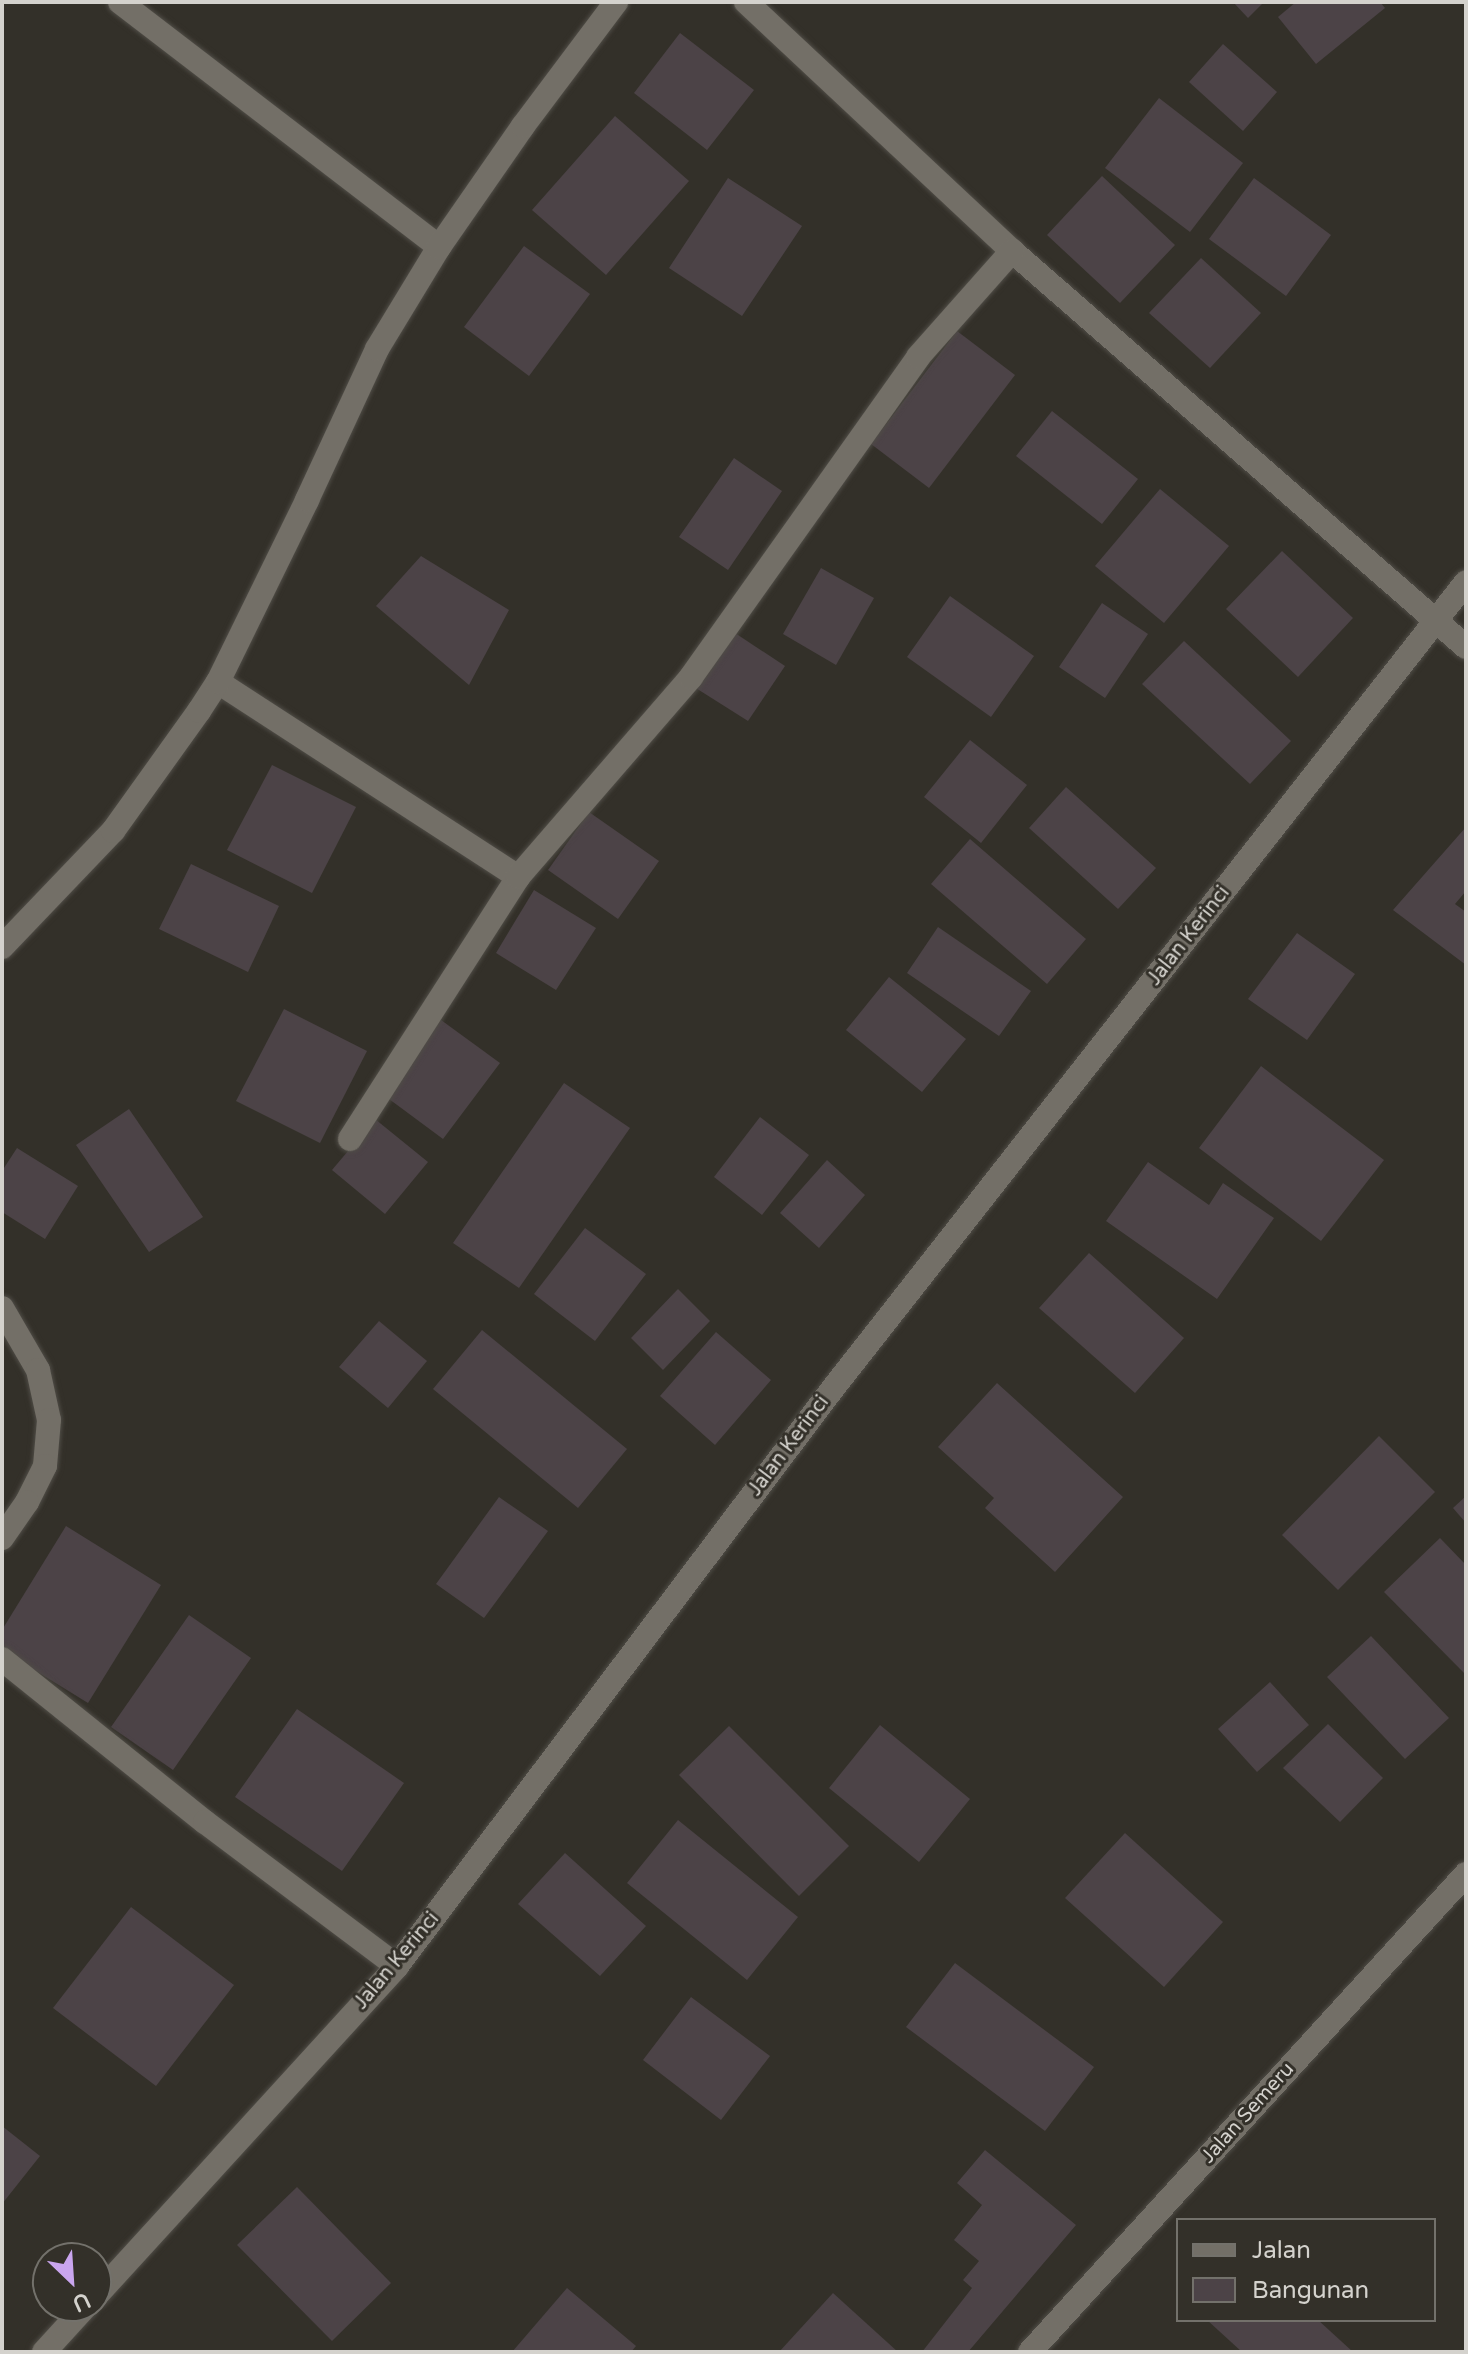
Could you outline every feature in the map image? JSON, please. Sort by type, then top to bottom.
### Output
[{"type":"street","points":[[120,2],[439,247]]},
{"type":"street","points":[[2,947],[113,831],[218,682],[377,349],[439,247],[523,126],[616,2]]},
{"type":"street","points":[[746,2],[1012,251],[1466,647]]},
{"type":"street","points":[[350,1139],[518,877],[691,677],[918,357],[1012,251]]},
{"type":"street","name":"Jalan Kerinci","points":[[112,2278],[397,1966],[834,1387],[1466,582]]},
{"type":"street","points":[[218,682],[518,877]]},
{"type":"street","points":[[2,1308],[38,1370],[49,1420],[45,1466],[27,1502],[2,1538]]},
{"type":"street","points":[[2,1659],[205,1822],[397,1966]]},
{"type":"street","name":"Jalan Semeru","points":[[1030,2352],[1466,1874]]},
{"type":"street","points":[[44,2352],[71,2322]]},
{"type":"building","points":[[1233,2],[1264,2],[1248,18]]},
{"type":"building","points":[[1296,2],[1380,2],[1385,8],[1316,64],[1278,17]]},
{"type":"building","points":[[680,33],[754,90],[707,150],[634,93]]},
{"type":"building","points":[[1223,44],[1277,92],[1243,131],[1189,82]]},
{"type":"building","points":[[1159,98],[1243,163],[1190,232],[1105,168]]},
{"type":"building","points":[[615,116],[689,181],[606,275],[532,210]]},
{"type":"building","points":[[1102,176],[1175,245],[1120,303],[1047,235]]},
{"type":"building","points":[[728,178],[802,226],[742,316],[669,268]]},
{"type":"building","points":[[1254,178],[1331,235],[1286,296],[1209,239]]},
{"type":"building","points":[[524,246],[590,294],[529,376],[464,327]]},
{"type":"building","points":[[1201,258],[1261,313],[1210,368],[1149,313]]},
{"type":"building","points":[[957,331],[1015,375],[929,488],[871,444]]},
{"type":"building","points":[[1052,411],[1138,479],[1102,524],[1016,456]]},
{"type":"building","points":[[734,458],[782,491],[728,570],[679,537]]},
{"type":"building","points":[[1160,489],[1229,546],[1164,623],[1095,566]]},
{"type":"building","points":[[1282,551],[1353,618],[1298,677],[1226,609]]},
{"type":"building","points":[[421,556],[509,610],[469,685],[376,606]]},
{"type":"building","points":[[821,568],[874,598],[836,665],[783,634]]},
{"type":"building","points":[[950,596],[1034,656],[991,717],[907,657]]},
{"type":"building","points":[[1102,603],[1148,634],[1105,698],[1059,667]]},
{"type":"building","points":[[729,629],[785,666],[748,721],[691,685]]},
{"type":"building","points":[[1184,641],[1291,741],[1250,784],[1142,684]]},
{"type":"building","points":[[970,740],[1027,785],[981,843],[924,797]]},
{"type":"building","points":[[272,765],[356,807],[312,893],[227,850]]},
{"type":"building","points":[[1066,787],[1156,868],[1118,909],[1029,828]]},
{"type":"building","points":[[589,812],[659,861],[618,919],[548,870]]},
{"type":"building","points":[[1466,827],[1466,891],[1455,904],[1466,912],[1466,965],[1393,910]]},
{"type":"building","points":[[970,839],[1086,939],[1047,984],[931,884]]},
{"type":"building","points":[[191,864],[279,906],[248,972],[159,929]]},
{"type":"building","points":[[534,890],[596,928],[556,990],[496,953]]},
{"type":"building","points":[[938,927],[1031,991],[999,1036],[907,973]]},
{"type":"building","points":[[1297,933],[1355,974],[1307,1040],[1248,999]]},
{"type":"building","points":[[889,977],[966,1039],[922,1092],[846,1030]]},
{"type":"building","points":[[284,1009],[367,1051],[320,1143],[236,1101]]},
{"type":"building","points":[[441,1020],[500,1063],[443,1139],[385,1096]]},
{"type":"building","points":[[1261,1066],[1384,1160],[1321,1241],[1199,1148]]},
{"type":"building","points":[[564,1083],[630,1128],[519,1288],[453,1243]]},
{"type":"building","points":[[129,1109],[203,1217],[149,1252],[76,1145]]},
{"type":"building","points":[[760,1117],[809,1155],[762,1215],[714,1177]]},
{"type":"building","points":[[375,1119],[428,1162],[385,1214],[332,1170]]},
{"type":"building","points":[[17,1148],[78,1186],[45,1239],[2,1212],[2,1171]]},
{"type":"building","points":[[827,1160],[865,1195],[819,1248],[780,1213]]},
{"type":"building","points":[[1148,1162],[1209,1205],[1223,1183],[1274,1218],[1217,1299],[1106,1221]]},
{"type":"building","points":[[585,1228],[646,1274],[595,1341],[534,1294]]},
{"type":"building","points":[[1089,1253],[1184,1338],[1135,1393],[1039,1308]]},
{"type":"building","points":[[678,1289],[710,1321],[663,1370],[631,1338]]},
{"type":"building","points":[[379,1321],[427,1361],[388,1408],[339,1367]]},
{"type":"building","points":[[482,1330],[627,1449],[578,1508],[433,1389]]},
{"type":"building","points":[[716,1332],[771,1380],[715,1445],[660,1396]]},
{"type":"building","points":[[997,1383],[1123,1497],[1055,1572],[985,1508],[994,1498],[938,1447]]},
{"type":"building","points":[[1379,1436],[1435,1492],[1338,1590],[1282,1535]]},
{"type":"building","points":[[1466,1496],[1466,1523],[1453,1508]]},
{"type":"building","points":[[499,1497],[548,1531],[484,1618],[436,1584]]},
{"type":"building","points":[[66,1526],[161,1585],[88,1703],[2,1650],[2,1630]]},
{"type":"building","points":[[1440,1538],[1466,1565],[1466,1675],[1384,1592]]},
{"type":"building","points":[[189,1615],[251,1658],[173,1770],[111,1727]]},
{"type":"building","points":[[1371,1636],[1449,1718],[1405,1759],[1327,1677]]},
{"type":"building","points":[[1270,1682],[1309,1725],[1257,1772],[1218,1729]]},
{"type":"building","points":[[297,1709],[404,1783],[342,1871],[235,1797]]},
{"type":"building","points":[[1328,1724],[1383,1778],[1340,1822],[1283,1768]]},
{"type":"building","points":[[880,1725],[970,1799],[919,1862],[829,1788]]},
{"type":"building","points":[[729,1726],[849,1846],[799,1896],[679,1775]]},
{"type":"building","points":[[678,1820],[798,1917],[747,1980],[627,1883]]},
{"type":"building","points":[[1125,1833],[1223,1922],[1164,1987],[1065,1898]]},
{"type":"building","points":[[565,1853],[646,1926],[600,1976],[518,1904]]},
{"type":"building","points":[[131,1907],[234,1985],[156,2086],[53,2008]]},
{"type":"building","points":[[955,1963],[1094,2067],[1045,2131],[906,2027]]},
{"type":"building","points":[[691,1997],[770,2056],[721,2120],[643,2060]]},
{"type":"building","points":[[2,2126],[40,2156],[2,2204]]},
{"type":"building","points":[[985,2150],[1076,2225],[968,2352],[922,2352],[972,2288],[963,2280],[979,2261],[954,2240],[982,2205],[957,2183]]},
{"type":"building","points":[[297,2187],[391,2283],[332,2341],[237,2245]]},
{"type":"building","points":[[567,2288],[636,2346],[631,2352],[512,2352]]},
{"type":"building","points":[[833,2293],[898,2352],[779,2352]]},
{"type":"building","points":[[1209,2322],[1320,2322],[1353,2352],[1242,2352]]}]
